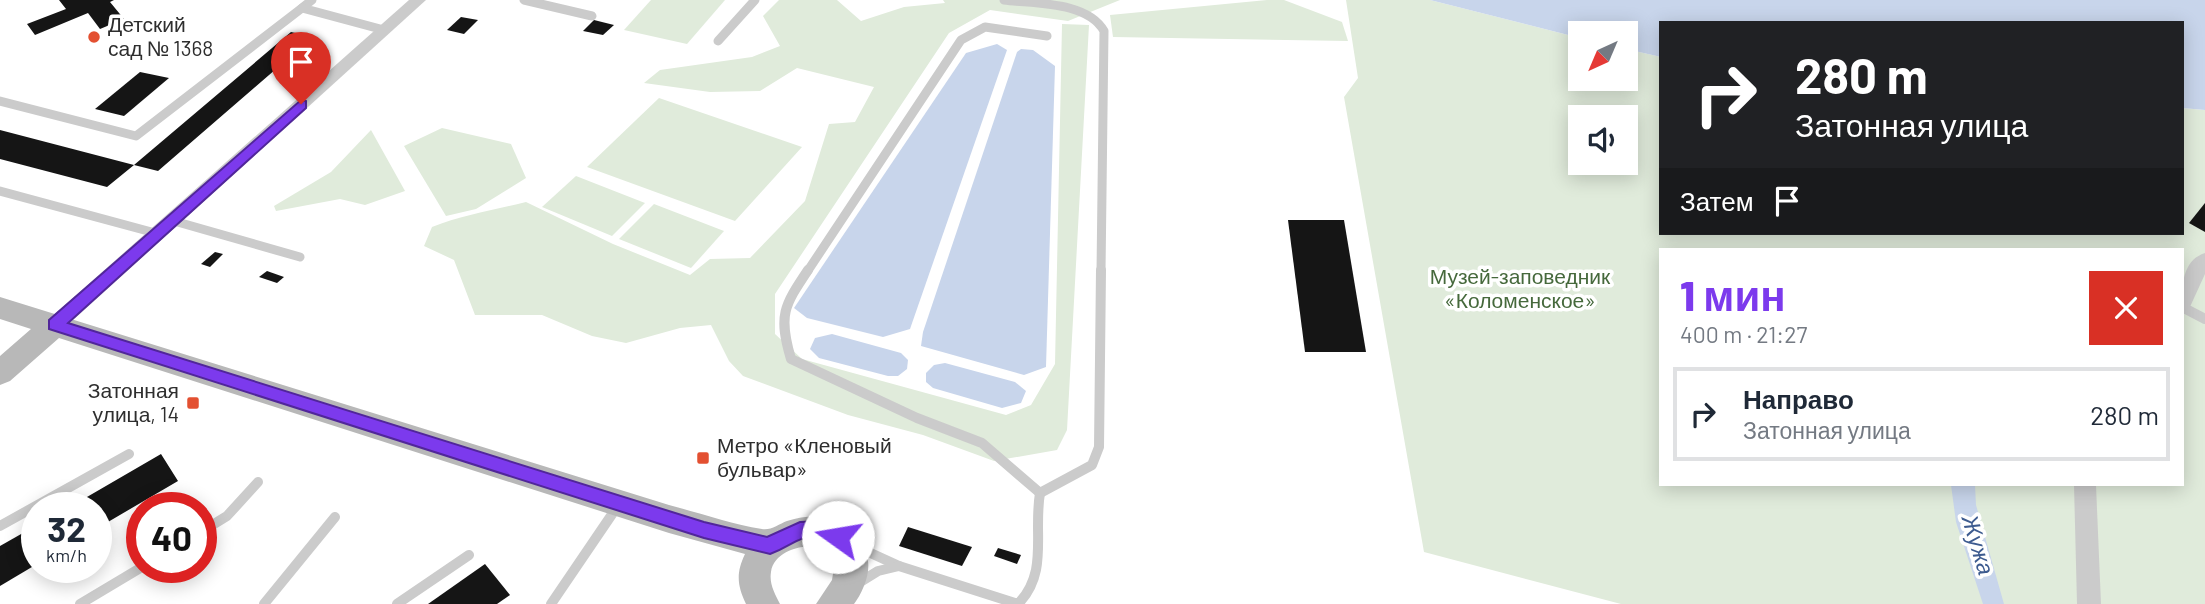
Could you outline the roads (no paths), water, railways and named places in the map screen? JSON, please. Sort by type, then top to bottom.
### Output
[{"type":"street","points":[[0,373],[159,235],[418,0]]},
{"type":"street","points":[[2184,301],[2193,276],[2205,260]]},
{"type":"street","points":[[0,308],[704,530],[770,546]]},
{"type":"street","points":[[2085,486],[2089,604]]},
{"type":"street","points":[[704,530],[758,591]]},
{"type":"street","points":[[758,591],[759,559],[770,546],[780,537],[800,530],[821,530],[838,537],[849,550],[853,568],[838,599]]},
{"type":"lane","points":[[0,102],[136,136],[312,0]]},
{"type":"lane","points":[[524,0],[592,16]]},
{"type":"lane","points":[[718,41],[755,0]]},
{"type":"lane","points":[[1004,0],[1082,11],[1098,19],[1104,31],[1099,447],[1092,465],[1040,494]]},
{"type":"lane","points":[[302,8],[384,30]]},
{"type":"lane","points":[[1040,494],[982,443],[905,413],[791,359],[783,333],[786,303],[961,40],[985,27],[1047,36]]},
{"type":"lane","points":[[0,191],[159,235]]},
{"type":"lane","points":[[174,221],[300,257]]},
{"type":"lane","points":[[2184,307],[2205,320]]},
{"type":"lane","points":[[0,526],[129,454]]},
{"type":"lane","points":[[217,522],[227,516],[258,482]]},
{"type":"lane","points":[[838,537],[900,566],[1018,604],[1031,592],[1040,567],[1035,525],[1040,494]]},
{"type":"lane","points":[[551,604],[620,503]]},
{"type":"lane","points":[[264,604],[335,517]]},
{"type":"lane","points":[[397,604],[469,555]]},
{"type":"lane","points":[[838,599],[878,571],[900,566]]},
{"type":"lane","points":[[80,604],[126,577]]},
{"type":"water","points":[[1430,0],[2205,0],[2205,110],[2184,108],[2184,21],[1659,21],[1659,57],[1638,52],[1638,21],[1568,21],[1568,35]]},
{"type":"water","points":[[997,44],[1007,50],[910,329],[883,337],[807,318],[794,308],[966,53]]},
{"type":"water","points":[[1021,49],[1033,50],[1055,66],[1046,367],[1024,375],[921,346],[923,332],[1017,52]]},
{"type":"water","points":[[832,334],[901,353],[908,360],[907,369],[898,376],[888,376],[819,358],[810,349],[815,338]]},
{"type":"water","points":[[945,363],[1015,382],[1026,391],[1021,403],[1002,408],[933,388],[926,382],[926,373],[934,365]]},
{"type":"water","name":"Жужа","points":[[1951,486],[1975,486],[1976,505],[2004,604],[1983,604],[1956,522]]},
{"type":"place","name":"Детский сад № 1368","points":[[94,37]]},
{"type":"place","name":"Затонная улица, 14","points":[[193,403]]},
{"type":"place","name":"Метро «Кленовый бульвар»","points":[[703,458]]},
{"type":"park label","name":"Музей-заповедник «Коломенское»","points":[[1520,289]]}]
